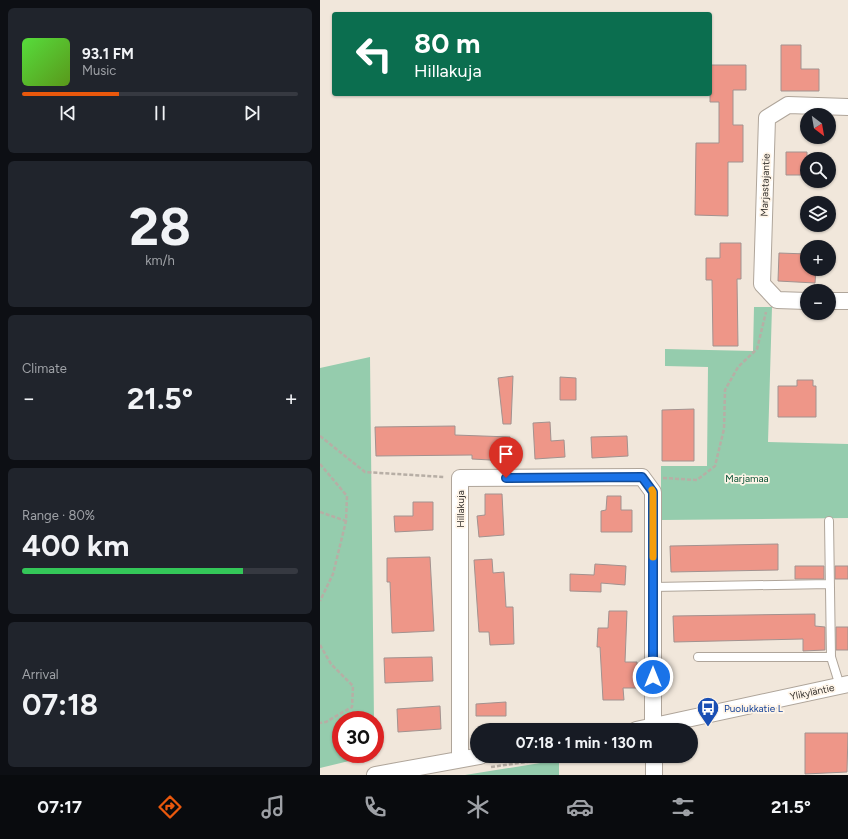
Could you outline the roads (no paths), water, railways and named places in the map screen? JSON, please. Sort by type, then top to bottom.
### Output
[{"type":"street","name":"Marjastajantie","points":[[800,301],[777,300],[762,284],[767,118],[788,105],[848,107]]},
{"type":"street","points":[[836,301],[848,301]]},
{"type":"street","name":"Hillakuja","points":[[460,759],[460,478],[642,477],[653,492],[653,587]]},
{"type":"street","points":[[653,587],[653,723]]},
{"type":"street","name":"Ylikyläntie","points":[[679,723],[844,685]]},
{"type":"street","points":[[375,775],[460,759],[470,760]]},
{"type":"street","points":[[654,763],[654,775]]},
{"type":"lane","points":[[829,521],[831,657],[844,685]]},
{"type":"lane","points":[[653,587],[830,584]]},
{"type":"lane","points":[[698,657],[831,657]]},
{"type":"place","name":"Puolukkatie L","points":[[708,728]]},
{"type":"park label","name":"Marjamaa","points":[[747,478]]}]
